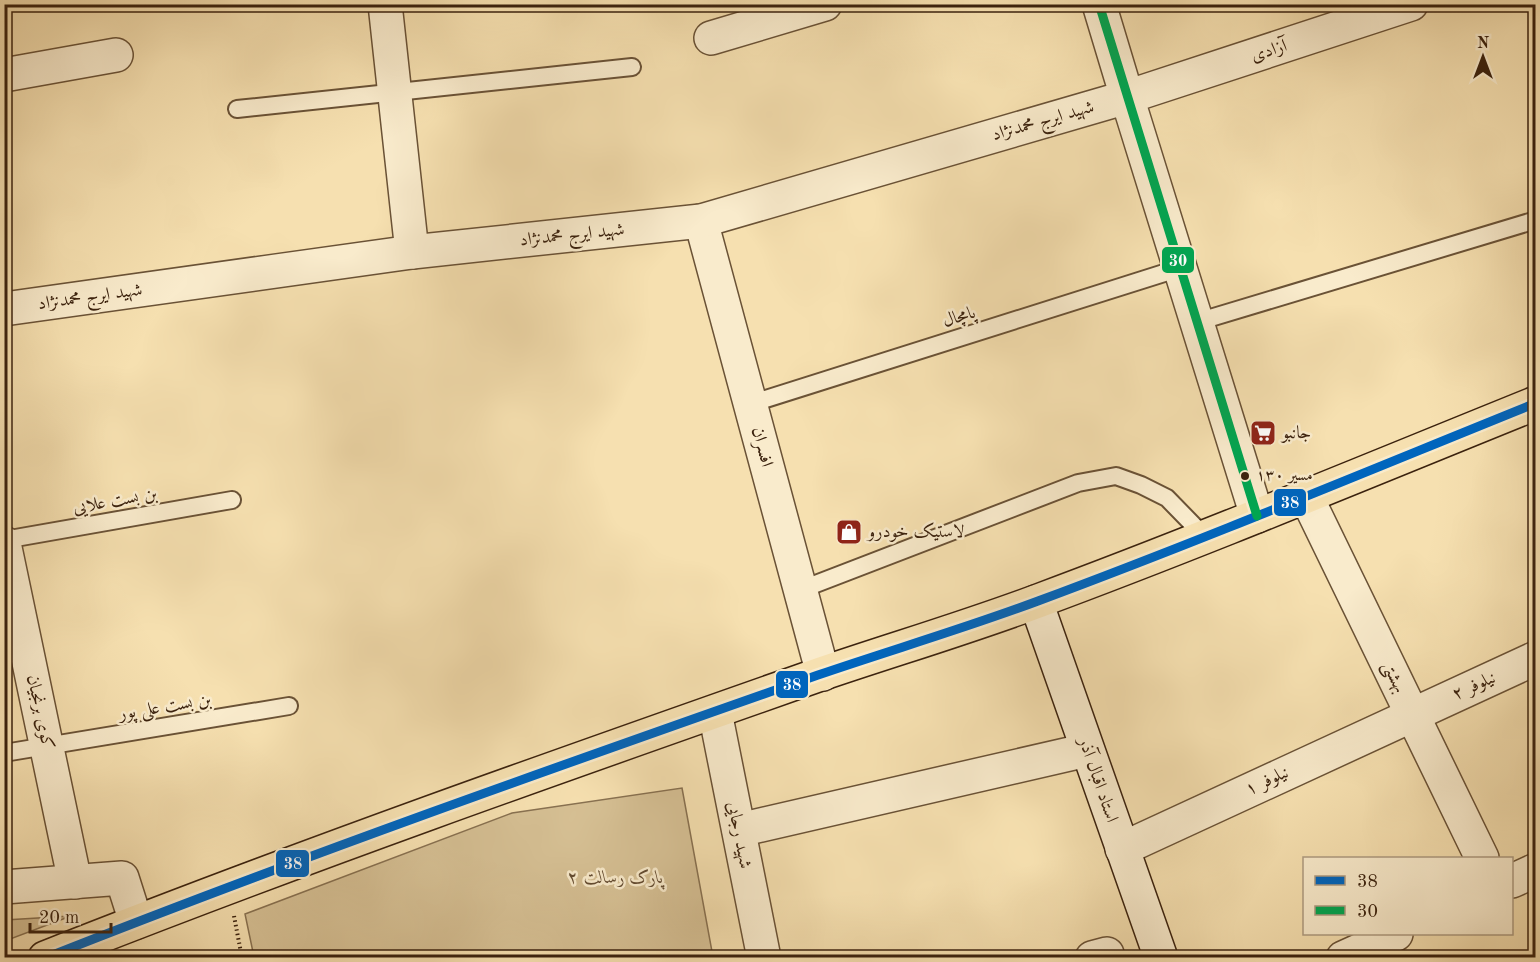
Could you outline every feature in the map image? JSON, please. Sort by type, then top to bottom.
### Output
[{"type":"main road","points":[[45,957],[227,886],[823,674],[1036,602],[1257,516],[1536,403]]},
{"type":"street","points":[[385,4],[412,252]]},
{"type":"street","points":[[711,38],[825,4]]},
{"type":"street","points":[[1099,4],[1257,516]]},
{"type":"street","name":"آزادی","points":[[1126,97],[1411,4]]},
{"type":"street","points":[[4,75],[116,55]]},
{"type":"street","name":"شهید ایرج محمدنژاد","points":[[4,309],[412,252],[700,221],[1126,97]]},
{"type":"street","name":"افسران","points":[[700,221],[823,674]]},
{"type":"street","name":"بهشتی","points":[[1306,496],[1482,857]]},
{"type":"street","name":"کوی برنجیان","points":[[4,542],[75,882]]},
{"type":"street","name":"استاد اقبال آذر","points":[[1036,602],[1161,957]]},
{"type":"street","name":"نیلوفر ۲","points":[[1412,714],[1536,658]]},
{"type":"street","name":"شهید رجایی","points":[[715,712],[764,957]]},
{"type":"street","name":"نیلوفر ۱","points":[[1122,849],[1412,714]]},
{"type":"street","points":[[739,830],[1088,750]]},
{"type":"street","points":[[1513,881],[1536,870]]},
{"type":"street","points":[[4,887],[122,879],[136,922]]},
{"type":"street","points":[[1343,957],[1392,935]]},
{"type":"lane","points":[[237,109],[632,67]]},
{"type":"lane","points":[[1197,322],[1536,220]]},
{"type":"lane","name":"پامچال","points":[[750,404],[1180,268]]},
{"type":"lane","points":[[800,590],[1078,483],[1116,476],[1167,498],[1204,536]]},
{"type":"lane","name":"بن بست علایی","points":[[4,542],[232,500]]},
{"type":"lane","name":"بن بست علی پور","points":[[4,753],[289,706]]},
{"type":"path","points":[[227,886],[242,957]]},
{"type":"green space","name":"پارک رسالت ۲","points":[[682,788],[713,957],[254,957],[245,914],[512,813]]},
{"type":"green space","points":[[71,916],[5,941],[5,920]]},
{"type":"transit line","name":"30","points":[[1099,4],[1257,516]]},
{"type":"transit line","name":"38","points":[[45,958],[333,848],[527,778],[818,675],[1038,601],[1225,529],[1536,403]]},
{"type":"place","name":"جانبو","points":[[1263,433]]},
{"type":"place","name":"مسیر ۱۳۰","points":[[1245,476]]},
{"type":"place","name":"لاستیک خودرو","points":[[849,532]]}]
